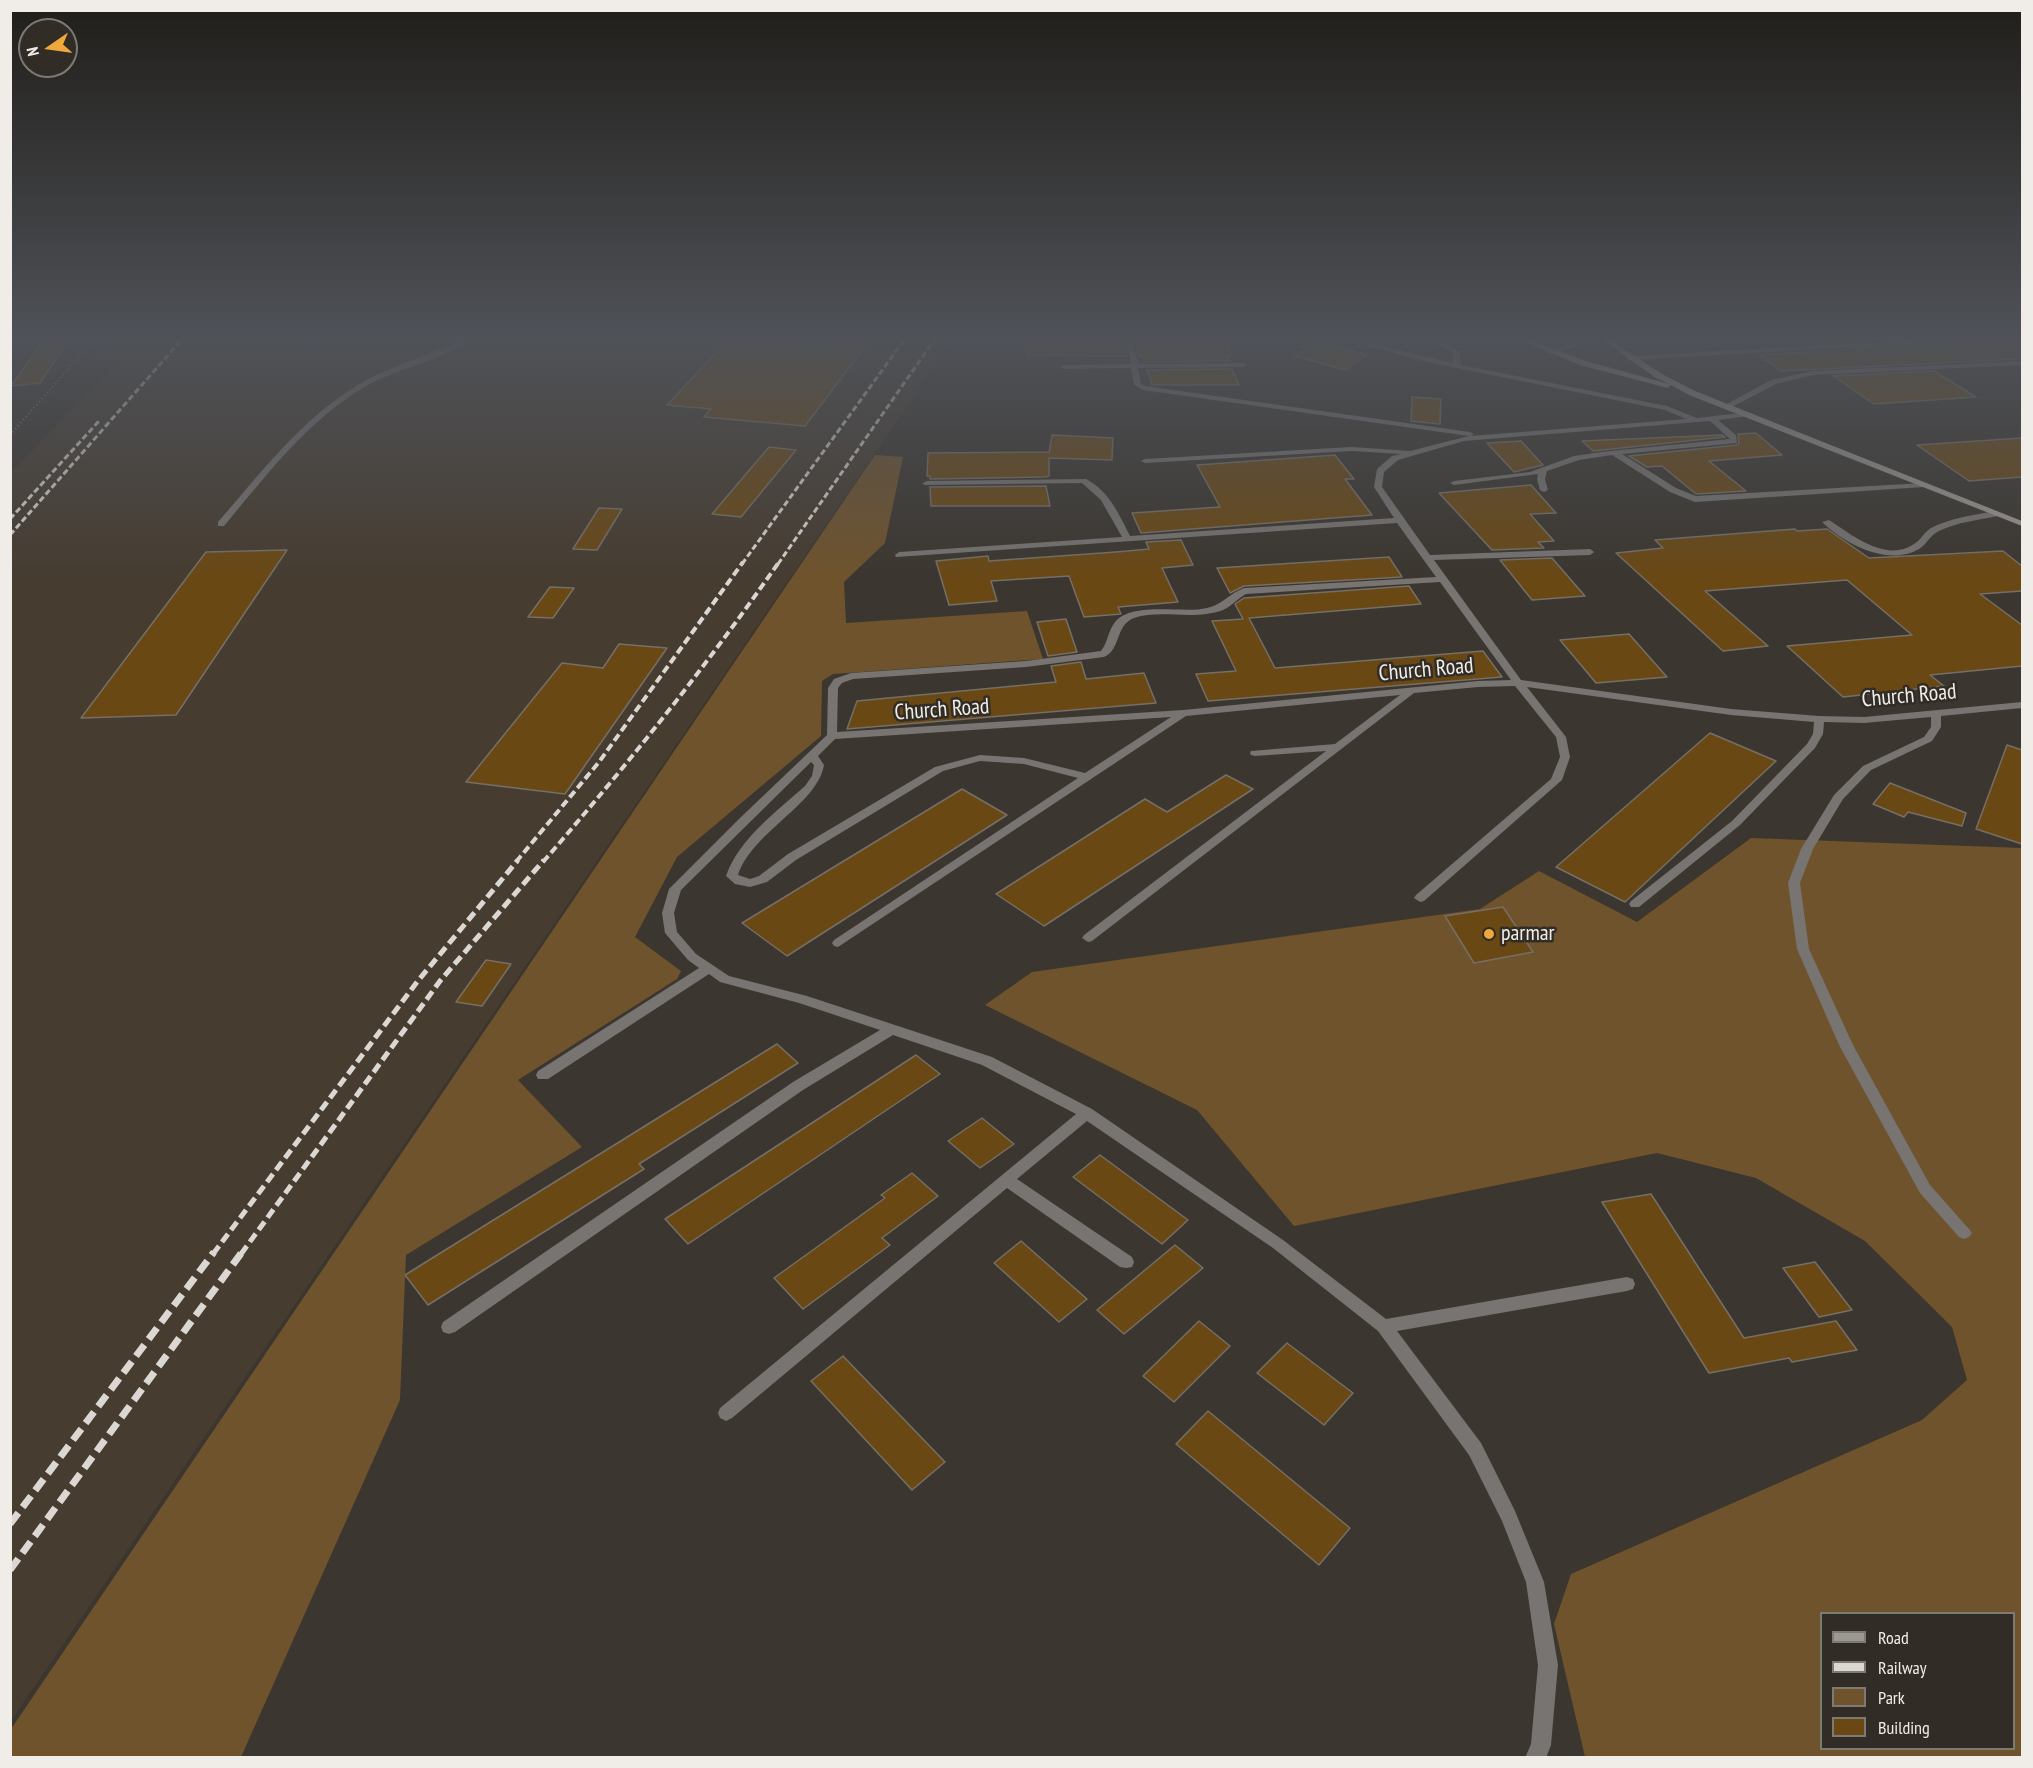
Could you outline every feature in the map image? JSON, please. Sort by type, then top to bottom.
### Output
[{"type":"main road","points":[[1757,419],[2022,524]]},
{"type":"street","points":[[221,524],[305,429],[317,419]]},
{"type":"street","points":[[1359,419],[1492,437]]},
{"type":"street","points":[[1454,483],[1543,471],[1577,458],[1734,441],[1733,437],[1712,419]]},
{"type":"street","points":[[1420,898],[1556,780],[1565,757],[1561,737],[1518,683],[1382,494],[1377,479],[1380,471],[1395,458],[1464,439],[1715,419]]},
{"type":"street","points":[[1145,461],[1352,449],[1411,452]]},
{"type":"street","points":[[1613,453],[1626,458],[1680,495],[1695,499],[1924,485]]},
{"type":"street","points":[[1543,471],[1541,479],[1544,490]]},
{"type":"street","points":[[927,483],[1083,481],[1094,485],[1103,496],[1127,539]]},
{"type":"street","points":[[1826,522],[1870,549],[1881,552],[1900,552],[1914,548],[1930,532],[1943,526],[1995,514]]},
{"type":"street","points":[[899,555],[1400,520]]},
{"type":"street","points":[[1428,558],[1590,552]]},
{"type":"street","points":[[1444,579],[1244,591],[1234,595],[1228,603],[1217,609],[1195,613],[1134,615],[1123,619],[1117,626],[1110,648],[1104,654],[1026,664],[851,676],[838,681],[833,688],[832,736],[744,819],[675,890],[668,913],[671,933],[692,957],[725,979],[802,999],[987,1061],[1087,1113],[1278,1244],[1384,1326],[1474,1449],[1509,1517],[1535,1582],[1548,1665],[1541,1745],[1535,1758]]},
{"type":"street","name":"Church Road","points":[[832,736],[1183,713],[1518,683],[1731,712],[1820,719],[1864,720],[2022,705]]},
{"type":"street","points":[[1088,938],[1411,691]]},
{"type":"street","points":[[838,943],[1183,713]]},
{"type":"street","points":[[1936,713],[1936,727],[1928,739],[1867,768],[1838,796],[1806,849],[1794,883],[1803,949],[1846,1045],[1925,1189],[1964,1233]]},
{"type":"street","points":[[1635,904],[1736,823],[1788,771],[1815,740],[1820,719]]},
{"type":"street","points":[[1255,753],[1339,746]]},
{"type":"street","points":[[812,755],[819,765],[818,776],[809,788],[745,851],[733,867],[732,876],[739,881],[750,883],[763,879],[792,857],[939,769],[980,758],[1024,761],[1087,777]]},
{"type":"street","points":[[543,1075],[709,968]]},
{"type":"street","points":[[449,1327],[798,1086],[892,1029]]},
{"type":"street","points":[[726,1413],[1087,1113]]},
{"type":"street","points":[[1007,1180],[1126,1262]]},
{"type":"street","points":[[1384,1326],[1627,1284]]},
{"type":"path","points":[[10,435],[25,419]]},
{"type":"shaded area","points":[[63,419],[899,419],[11,1721],[11,473]]},
{"type":"green space","points":[[875,455],[903,457],[885,543],[844,582],[846,623],[1027,611],[1043,659],[833,674],[822,681],[821,736],[677,857],[635,937],[681,971],[677,979],[518,1080],[582,1147],[406,1255],[400,1400],[241,1757],[11,1758],[11,1729]]},
{"type":"green space","points":[[1751,838],[2022,848],[2022,1757],[1585,1757],[1554,1624],[1571,1574],[1922,1420],[1967,1380],[1952,1327],[1865,1241],[1756,1178],[1657,1153],[1294,1226],[1197,1110],[985,1005],[1032,972],[1480,909],[1539,871],[1637,922]]},
{"type":"building","points":[[721,419],[811,419],[805,426]]},
{"type":"building","points":[[1411,419],[1440,419],[1440,424],[1411,421]]},
{"type":"building","points":[[1756,433],[1782,455],[1709,461],[1746,491],[1696,494],[1662,466],[1647,467],[1629,456],[1737,445],[1739,443],[1738,434]]},
{"type":"building","points":[[1052,435],[1113,438],[1112,460],[1049,458],[1049,476],[1045,477],[930,479],[930,476],[927,476],[928,453],[1049,453]]},
{"type":"building","points":[[1722,435],[1725,437],[1593,451],[1582,441]]},
{"type":"building","points":[[2022,438],[2022,477],[1969,481],[1917,445]]},
{"type":"building","points":[[1521,441],[1543,465],[1514,472],[1487,443]]},
{"type":"building","points":[[769,447],[796,450],[741,517],[712,514]]},
{"type":"building","points":[[1335,455],[1354,479],[1345,479],[1372,515],[1141,533],[1132,513],[1220,507],[1197,465]]},
{"type":"building","points":[[1531,485],[1556,513],[1530,514],[1554,541],[1538,542],[1544,548],[1492,550],[1439,493]]},
{"type":"building","points":[[1046,486],[1050,506],[931,506],[930,487]]},
{"type":"building","points":[[599,508],[622,509],[597,550],[573,549]]},
{"type":"building","points":[[1795,529],[1797,531],[1827,529],[1869,558],[2003,551],[2022,566],[2022,591],[1980,594],[2022,625],[2022,666],[1930,675],[1944,686],[1843,697],[1787,646],[1912,635],[1847,580],[1705,591],[1768,646],[1723,651],[1616,553],[1663,548],[1655,540]]},
{"type":"building","points":[[1181,540],[1193,565],[1162,568],[1178,602],[1118,607],[1121,614],[1084,617],[1069,576],[991,581],[997,601],[949,605],[936,561],[988,556],[989,561],[1116,552],[1149,549],[1146,542]]},
{"type":"building","points":[[287,550],[176,715],[81,718],[206,552]]},
{"type":"building","points":[[1389,557],[1402,577],[1244,586],[1230,593],[1217,568]]},
{"type":"building","points":[[1552,558],[1585,596],[1532,600],[1500,560]]},
{"type":"building","points":[[1409,586],[1421,604],[1249,618],[1275,668],[1483,651],[1502,677],[1208,701],[1196,674],[1236,671],[1212,621],[1243,619],[1235,604],[1244,598]]},
{"type":"building","points":[[550,587],[574,588],[553,618],[528,617]]},
{"type":"building","points":[[1066,619],[1077,652],[1048,656],[1037,622]]},
{"type":"building","points":[[1629,634],[1667,677],[1596,683],[1560,640]]},
{"type":"building","points":[[619,644],[667,648],[565,794],[466,782],[562,663],[603,668]]},
{"type":"building","points":[[1081,662],[1086,679],[1144,673],[1156,703],[847,729],[857,701],[1056,682],[1051,666]]},
{"type":"building","points":[[1710,733],[1776,761],[1625,902],[1556,867]]},
{"type":"building","points":[[2007,745],[2022,750],[2022,844],[1976,829]]},
{"type":"building","points":[[1226,775],[1253,789],[1044,926],[996,894],[1145,799],[1167,812]]},
{"type":"building","points":[[1890,783],[1966,813],[1962,826],[1908,812],[1904,817],[1873,804]]},
{"type":"building","points":[[962,789],[1007,815],[787,956],[742,923]]},
{"type":"building","name":"parmar","points":[[1503,907],[1533,952],[1474,963],[1445,916]]},
{"type":"building","points":[[486,960],[511,964],[482,1006],[456,1002]]},
{"type":"building","points":[[777,1044],[798,1063],[639,1164],[644,1169],[428,1305],[405,1275]]},
{"type":"building","points":[[916,1055],[940,1074],[688,1244],[665,1219]]},
{"type":"building","points":[[982,1118],[1014,1144],[980,1168],[948,1141]]},
{"type":"building","points":[[1100,1155],[1188,1220],[1162,1244],[1073,1177]]},
{"type":"building","points":[[912,1173],[938,1196],[882,1238],[890,1245],[803,1309],[774,1278],[885,1198],[881,1195]]},
{"type":"building","points":[[1651,1194],[1744,1338],[1836,1321],[1857,1350],[1792,1362],[1789,1358],[1709,1373],[1602,1202]]},
{"type":"building","points":[[1021,1241],[1087,1299],[1059,1322],[994,1263]]},
{"type":"building","points":[[1175,1245],[1203,1268],[1124,1334],[1097,1310]]},
{"type":"building","points":[[1815,1262],[1852,1310],[1819,1317],[1783,1268]]},
{"type":"building","points":[[1199,1321],[1230,1346],[1174,1402],[1143,1376]]},
{"type":"building","points":[[1287,1343],[1353,1393],[1324,1425],[1257,1373]]},
{"type":"building","points":[[843,1356],[945,1462],[912,1490],[811,1381]]},
{"type":"building","points":[[1208,1411],[1350,1528],[1319,1565],[1176,1444]]},
{"type":"railway","points":[[10,535],[112,419]]},
{"type":"railway","points":[[742,564],[847,419]]},
{"type":"railway","points":[[778,564],[879,419]]},
{"type":"railway","points":[[10,519],[99,421]]},
{"type":"railway","points":[[516,862],[599,762],[743,562]]},
{"type":"railway","points":[[543,862],[665,715],[779,562]]},
{"type":"railway","points":[[213,1254],[417,982],[518,860]]},
{"type":"railway","points":[[241,1254],[440,981],[544,860]]},
{"type":"railway","points":[[10,1524],[214,1252]]},
{"type":"railway","points":[[10,1570],[242,1252]]},
{"type":"place","name":"parmar","points":[[1489,934]]}]
